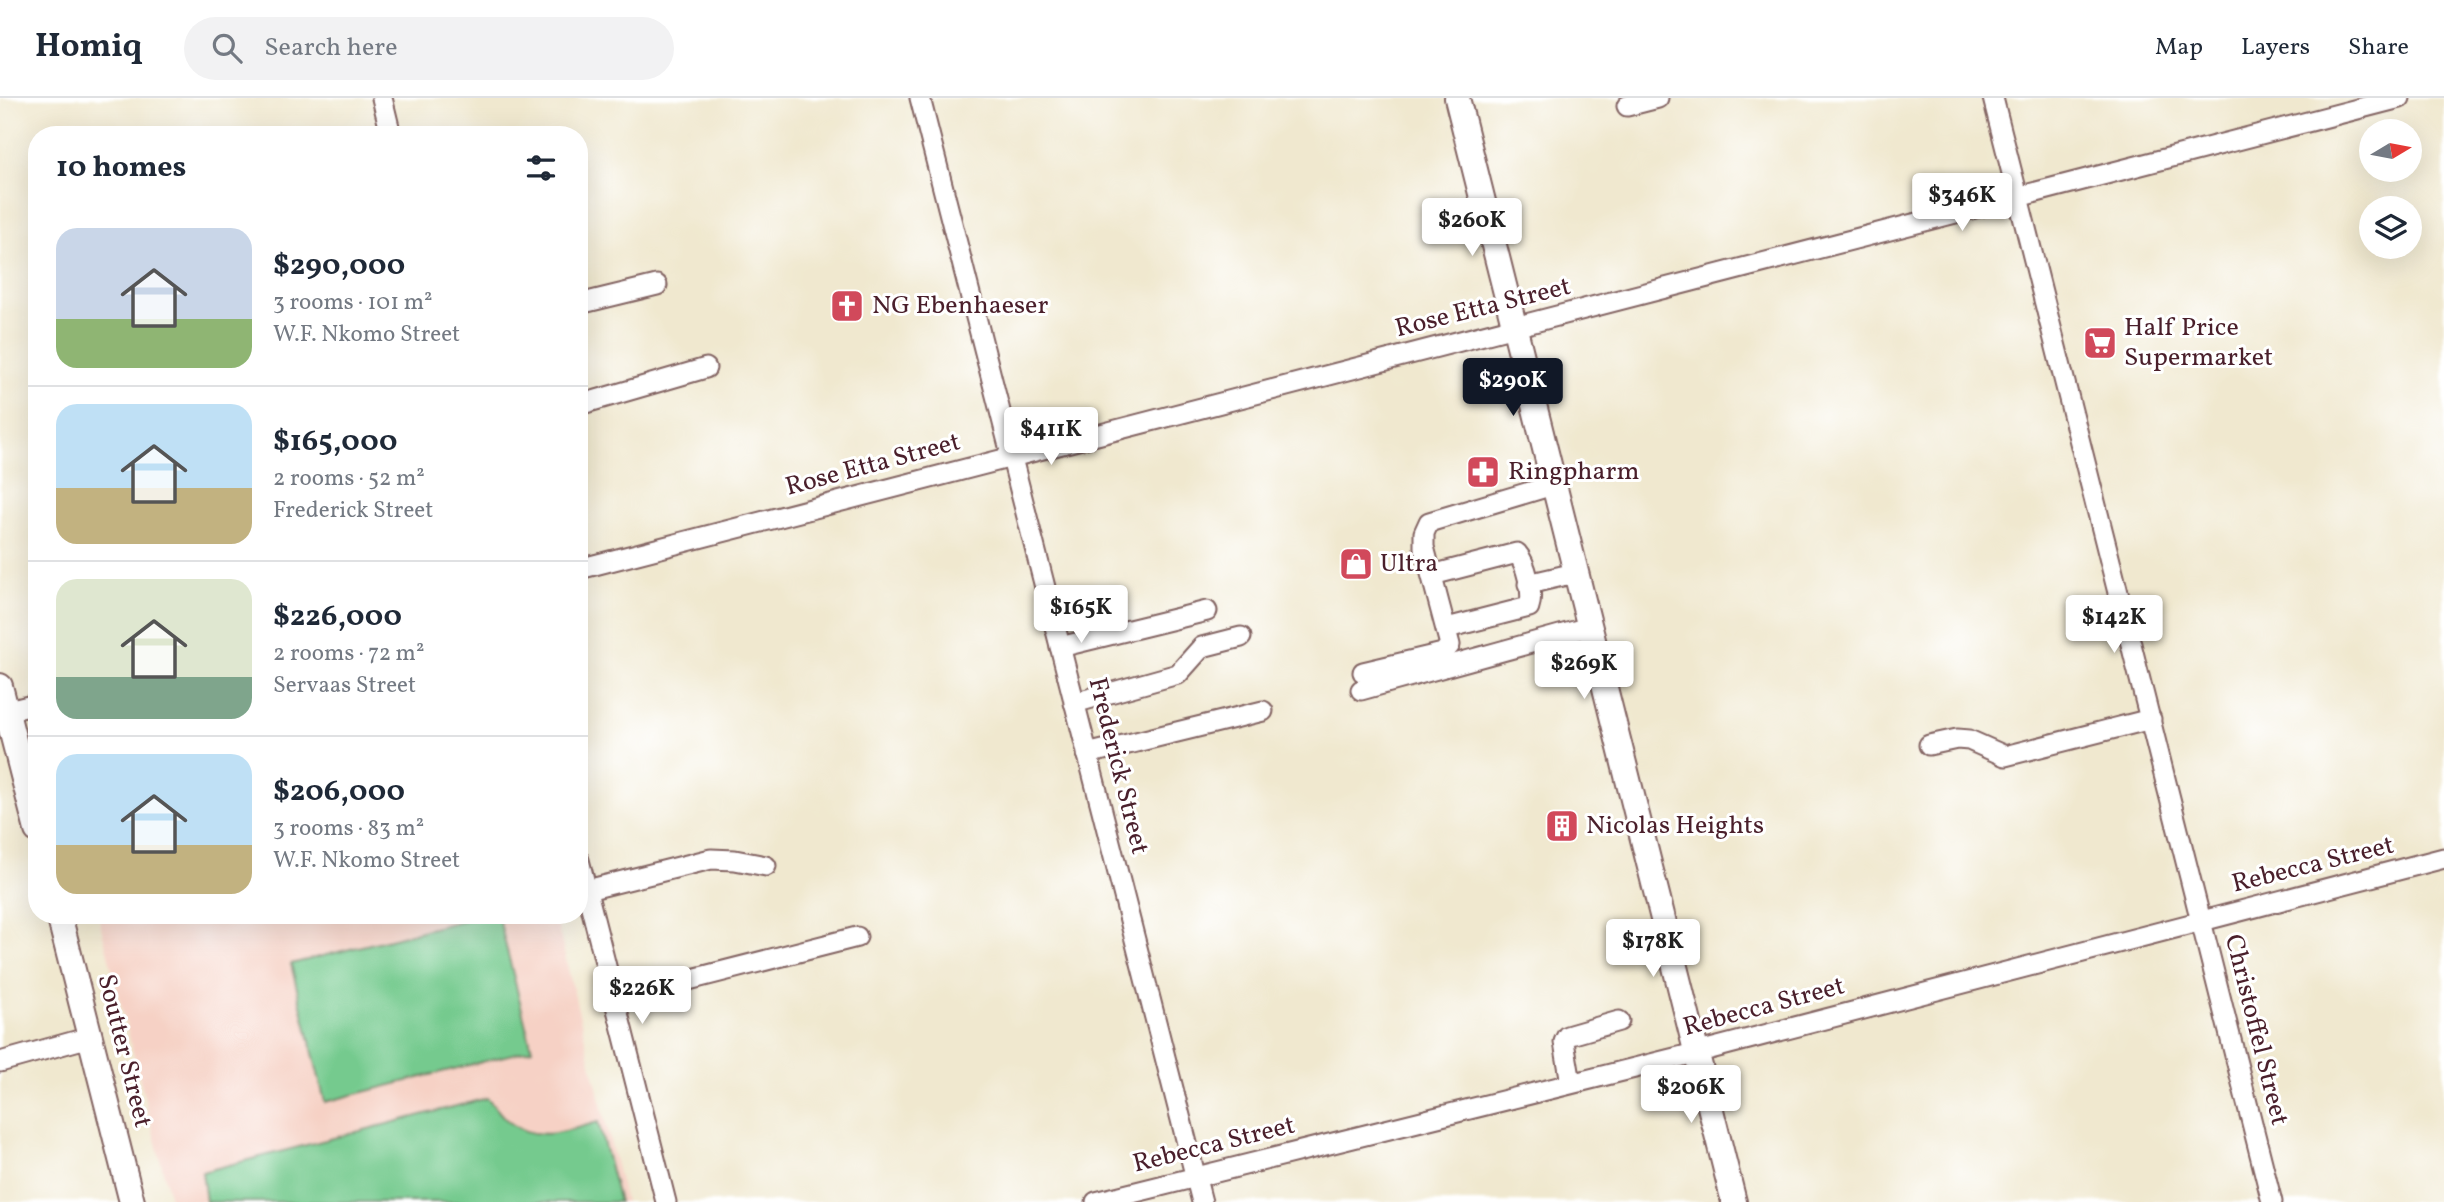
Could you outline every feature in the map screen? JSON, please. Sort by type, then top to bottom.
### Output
[{"type":"main road","points":[[1457,98],[1734,1202]]},
{"type":"main road","points":[[0,685],[3,712],[28,799]]},
{"type":"main road","name":"Soutter Street","points":[[61,924],[132,1202]]},
{"type":"street","points":[[382,98],[389,126]]},
{"type":"street","name":"Frederick Street","points":[[920,98],[1202,1202]]},
{"type":"street","points":[[1627,106],[1658,98]]},
{"type":"street","name":"Christoffel Street","points":[[1993,98],[2272,1202]]},
{"type":"street","name":"Rose Etta Street","points":[[588,567],[2400,98]]},
{"type":"street","points":[[588,302],[657,285]]},
{"type":"street","points":[[588,402],[706,368]]},
{"type":"street","points":[[1553,485],[1429,522],[1424,533],[1424,547],[1450,645],[1443,653],[1362,681],[1589,627]]},
{"type":"street","points":[[1432,575],[1517,553],[1522,558],[1531,598],[1529,607],[1447,628]]},
{"type":"street","points":[[1528,584],[1575,573]]},
{"type":"street","points":[[1060,647],[1207,611]]},
{"type":"street","points":[[1075,707],[1178,674],[1202,647],[1241,637]]},
{"type":"street","points":[[1075,707],[1189,681]]},
{"type":"street","points":[[3,712],[28,706]]},
{"type":"street","points":[[1087,754],[1263,711]]},
{"type":"street","points":[[1929,746],[1957,738],[1969,740],[2005,757],[2151,719]]},
{"type":"street","name":"Rebecca Street","points":[[1096,1202],[1695,1053],[2444,858]]},
{"type":"street","points":[[588,890],[711,859],[766,866]]},
{"type":"street","points":[[588,894],[666,1202]]},
{"type":"street","points":[[614,999],[857,937]]},
{"type":"street","points":[[1571,1083],[1564,1042],[1567,1036],[1619,1021]]},
{"type":"street","points":[[0,1062],[90,1037]]},
{"type":"shaded area","points":[[100,924],[557,924],[625,1202],[171,1202]]},
{"type":"green space","points":[[449,924],[500,924],[532,1049],[325,1102],[291,964]]},
{"type":"green space","points":[[487,1098],[509,1122],[530,1132],[553,1133],[598,1122],[619,1202],[206,1202],[202,1172]]},
{"type":"place","name":"NG Ebenhaeser","points":[[847,306]]},
{"type":"place","name":"Half Price Supermarket","points":[[2100,343]]},
{"type":"place","name":"Ringpharm","points":[[1483,472]]},
{"type":"place","name":"Ultra","points":[[1356,564]]},
{"type":"place","name":"Nicolas Heights","points":[[1562,826]]}]
